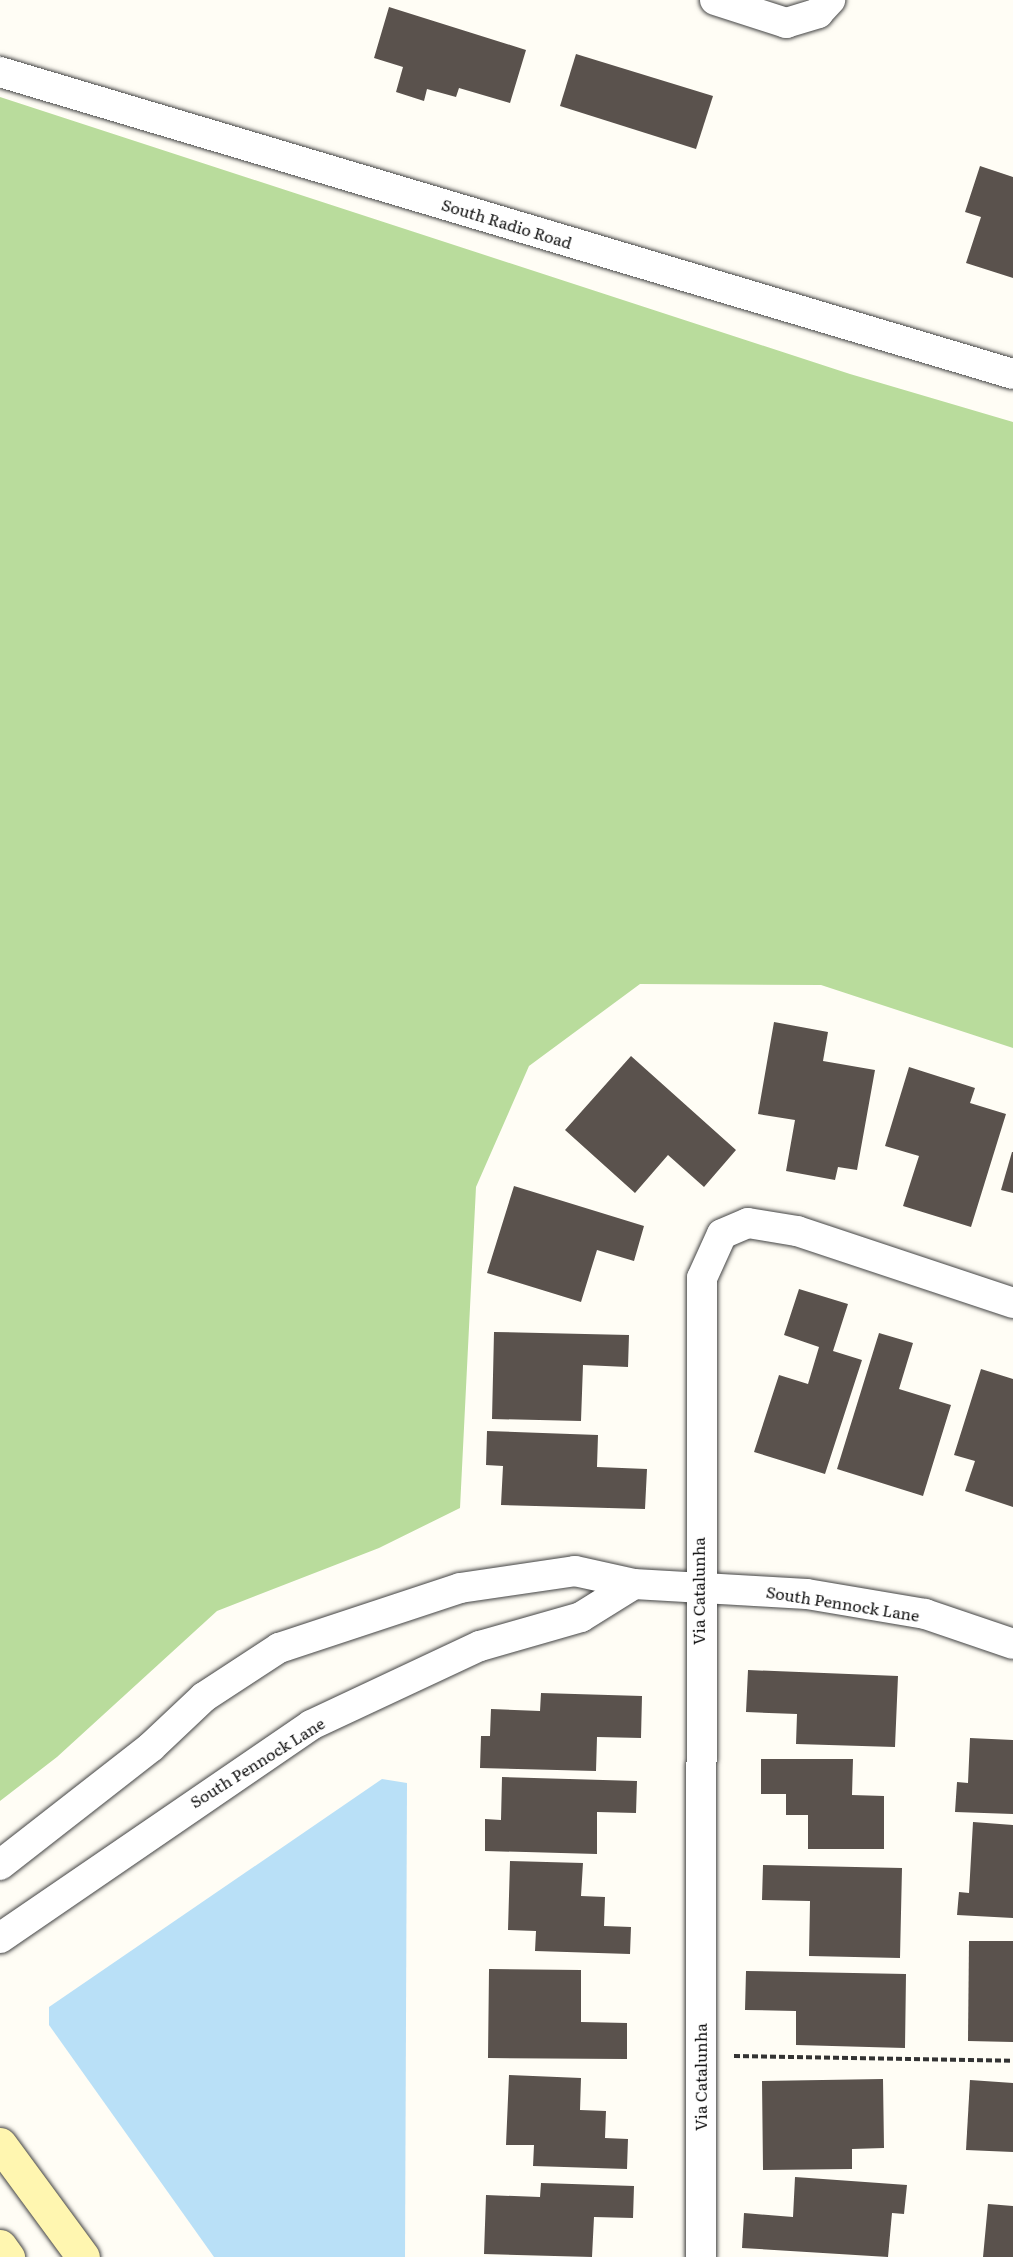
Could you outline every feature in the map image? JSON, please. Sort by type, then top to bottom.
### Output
[{"type":"street","points":[[716,0],[786,23],[818,13],[830,0]]},
{"type":"street","name":"South Radio Road","points":[[0,72],[1013,374]]},
{"type":"street","name":"Via Catalunha","points":[[701,2257],[698,1584],[702,1278],[722,1234],[748,1223],[796,1231],[1013,1304]]},
{"type":"street","name":"South Pennock Lane","points":[[0,1865],[151,1748],[204,1697],[279,1648],[460,1588],[575,1571],[634,1584],[698,1584],[807,1594],[925,1614],[1013,1644]]},
{"type":"street","name":"South Pennock Lane","points":[[0,1938],[311,1725],[480,1646],[582,1617],[634,1584]]},
{"type":"street","points":[[0,2145],[83,2257]]},
{"type":"street","points":[[0,2246],[8,2257]]},
{"type":"path","points":[[727,2055],[1013,2061]]},
{"type":"green space","points":[[0,97],[850,374],[1013,422],[1013,1048],[821,985],[640,984],[529,1066],[476,1187],[460,1508],[379,1548],[217,1611],[57,1757],[0,1801]]},
{"type":"water","points":[[382,1779],[407,1783],[405,2257],[214,2257],[49,2025],[49,2007]]},
{"type":"building","points":[[389,7],[526,50],[510,103],[459,88],[456,97],[427,89],[424,101],[396,92],[403,67],[374,58]]},
{"type":"building","points":[[576,54],[713,96],[696,149],[560,106]]},
{"type":"building","points":[[980,166],[1013,177],[1013,278],[966,263],[981,217],[965,212]]},
{"type":"building","points":[[774,1022],[828,1032],[823,1061],[875,1070],[857,1170],[838,1167],[835,1180],[786,1171],[795,1120],[758,1114]]},
{"type":"building","points":[[631,1056],[736,1150],[704,1187],[668,1155],[635,1193],[565,1130]]},
{"type":"building","points":[[909,1067],[975,1088],[970,1103],[1006,1114],[971,1227],[903,1206],[919,1156],[885,1146]]},
{"type":"building","points":[[1013,1152],[1013,1193],[1001,1190]]},
{"type":"building","points":[[514,1186],[644,1226],[634,1261],[597,1250],[581,1302],[487,1273]]},
{"type":"building","points":[[799,1289],[848,1304],[833,1351],[862,1360],[825,1474],[754,1452],[779,1375],[808,1384],[819,1347],[784,1335]]},
{"type":"building","points":[[494,1332],[629,1335],[628,1367],[583,1365],[581,1421],[492,1419]]},
{"type":"building","points":[[879,1333],[913,1343],[899,1389],[951,1405],[923,1496],[837,1469]]},
{"type":"building","points":[[981,1369],[1013,1379],[1013,1507],[965,1491],[975,1461],[954,1455]]},
{"type":"building","points":[[487,1431],[598,1435],[597,1467],[647,1469],[645,1509],[501,1505],[503,1466],[486,1465]]},
{"type":"building","points":[[748,1670],[898,1676],[895,1747],[796,1744],[797,1714],[746,1712]]},
{"type":"building","points":[[541,1693],[642,1696],[641,1738],[597,1737],[596,1771],[480,1768],[481,1736],[490,1736],[491,1709],[540,1711]]},
{"type":"building","points":[[970,1738],[1013,1740],[1013,1814],[955,1812],[957,1782],[968,1783]]},
{"type":"building","points":[[761,1759],[853,1759],[852,1795],[884,1796],[884,1849],[808,1849],[808,1815],[786,1815],[786,1794],[761,1794]]},
{"type":"building","points":[[502,1777],[637,1781],[636,1813],[597,1812],[597,1854],[485,1851],[485,1819],[501,1820]]},
{"type":"building","points":[[973,1822],[1013,1825],[1013,1918],[957,1915],[959,1892],[969,1893]]},
{"type":"building","points":[[510,1861],[583,1863],[581,1896],[605,1897],[604,1926],[631,1927],[630,1954],[535,1951],[536,1931],[508,1930]]},
{"type":"building","points":[[763,1865],[902,1868],[900,1958],[809,1956],[810,1901],[762,1900]]},
{"type":"building","points":[[969,1941],[1013,1941],[1013,2042],[968,2041]]},
{"type":"building","points":[[489,1969],[581,1970],[581,2022],[627,2023],[627,2059],[488,2058]]},
{"type":"building","points":[[746,1971],[906,1974],[905,2048],[796,2045],[796,2011],[745,2010]]},
{"type":"building","points":[[509,2075],[581,2078],[580,2110],[606,2111],[605,2138],[628,2139],[627,2169],[533,2166],[534,2145],[506,2145]]},
{"type":"building","points":[[883,2079],[884,2148],[852,2149],[852,2169],[763,2170],[762,2081]]},
{"type":"building","points":[[970,2080],[1013,2083],[1013,2152],[966,2150]]},
{"type":"building","points":[[795,2177],[907,2185],[904,2214],[892,2213],[888,2257],[742,2248],[744,2213],[793,2217]]},
{"type":"building","points":[[541,2183],[634,2186],[633,2218],[594,2217],[592,2257],[484,2254],[486,2195],[540,2197]]},
{"type":"building","points":[[988,2204],[1013,2206],[1013,2257],[983,2257]]}]
